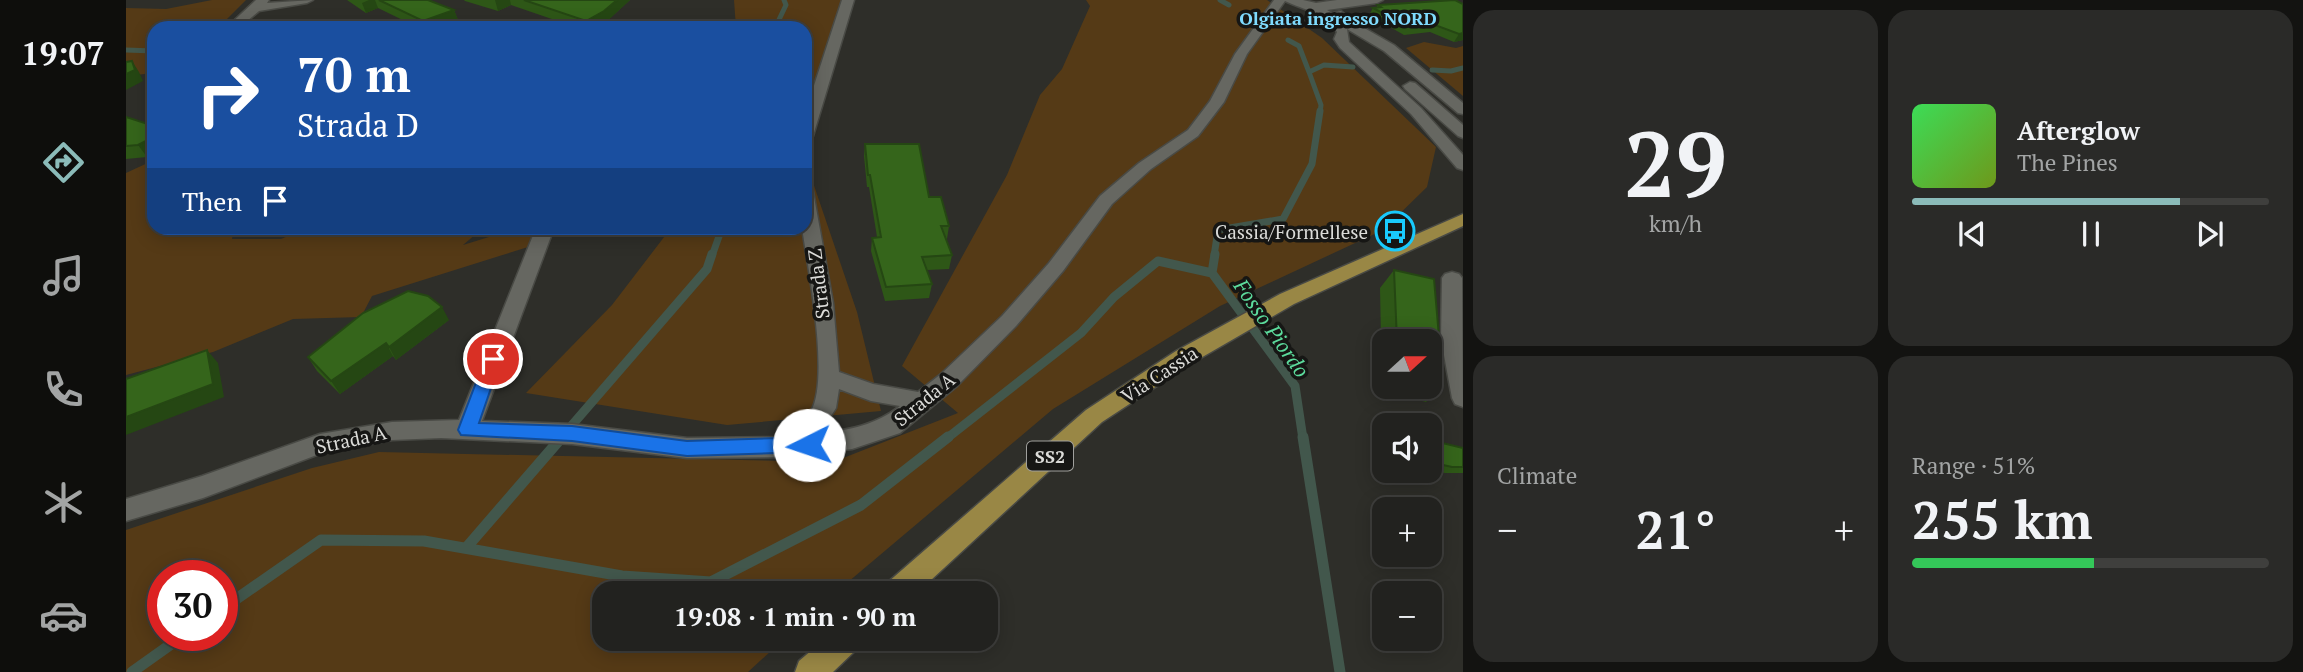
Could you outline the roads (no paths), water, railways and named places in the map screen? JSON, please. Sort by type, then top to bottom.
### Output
[{"type":"main road","name":"Via Cassia","points":[[910,581],[1094,416],[1217,337],[1287,299],[1463,219]]},
{"type":"main road","points":[[810,672],[833,651]]},
{"type":"street","points":[[240,21],[259,4],[307,0]]},
{"type":"street","points":[[812,114],[848,0]]},
{"type":"street","name":"Strada A","points":[[126,510],[202,488],[320,444],[391,431],[562,433],[687,448],[788,447],[872,434],[903,420],[958,372],[1033,294],[1106,200],[1145,166],[1193,133],[1217,102],[1241,54],[1282,3],[1310,6],[1377,0]]},
{"type":"street","points":[[1339,4],[1358,24],[1365,39],[1410,86],[1463,133]]},
{"type":"street","points":[[1310,6],[1343,32],[1389,48],[1463,110]]},
{"type":"street","points":[[1343,32],[1340,40],[1344,45],[1425,120],[1463,165]]},
{"type":"street","name":"Strada Z","points":[[788,447],[815,424],[823,411],[829,377],[812,232]]},
{"type":"street","points":[[467,430],[542,235]]},
{"type":"street","points":[[1452,278],[1450,335],[1453,365],[1463,398]]},
{"type":"street","points":[[829,377],[881,394],[924,402]]},
{"type":"waterway","points":[[778,21],[786,5],[784,0]]},
{"type":"waterway","points":[[1220,0],[1229,5]]},
{"type":"waterway","points":[[1288,40],[1299,46],[1309,72]]},
{"type":"waterway","points":[[126,50],[147,51]]},
{"type":"waterway","name":"Fosso Piordo","points":[[1309,72],[1324,65],[1353,67]]},
{"type":"waterway","name":"Fosso Piordo","points":[[1432,70],[1451,71],[1463,68]]},
{"type":"waterway","name":"Fosso Piordo","points":[[1309,72],[1321,105],[1320,113]]},
{"type":"waterway","name":"Fosso Piordo","points":[[1214,256],[1218,230],[1283,219],[1312,164],[1320,111]]},
{"type":"waterway","points":[[712,256],[720,235]]},
{"type":"waterway","points":[[560,439],[707,269],[712,254]]},
{"type":"waterway","name":"Fosso Piordo","points":[[1212,273],[1215,254]]},
{"type":"waterway","points":[[946,439],[1081,333],[1114,297],[1158,261],[1212,273]]},
{"type":"waterway","name":"Fosso Piordo","points":[[1212,273],[1295,386],[1303,439]]},
{"type":"waterway","points":[[466,548],[562,437]]},
{"type":"waterway","points":[[238,598],[321,540],[424,541],[622,576],[711,582],[861,505],[948,437]]},
{"type":"waterway","name":"Fosso Piordo","points":[[1303,437],[1340,672]]},
{"type":"waterway","points":[[132,672],[162,651]]},
{"type":"place","name":"Cassia/Formellese","points":[[1395,231]]},
{"type":"district","name":"Olgiata ingresso NORD","points":[[1338,18]]}]
